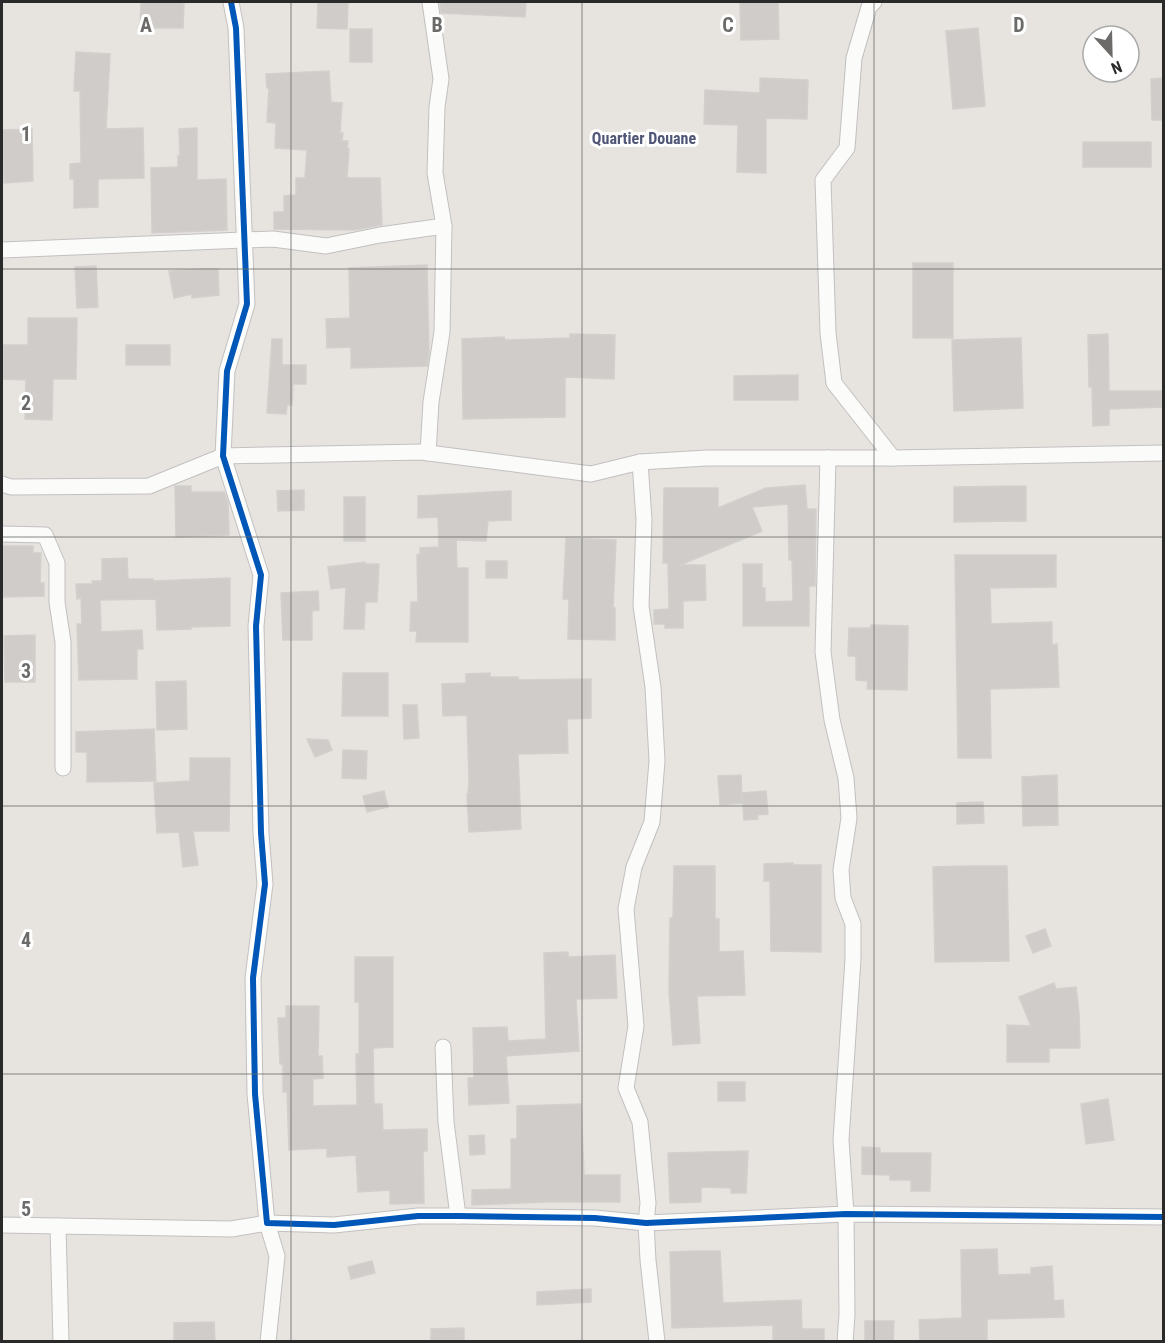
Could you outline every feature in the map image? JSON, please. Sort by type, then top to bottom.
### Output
[{"type":"street","points":[[231,2],[236,28],[246,304],[227,371],[223,456],[261,575],[256,638],[261,833],[265,884],[253,978],[255,1094],[267,1223],[276,1256],[268,1341]]},
{"type":"street","points":[[428,453],[431,402],[442,332],[444,226],[435,173],[437,107],[441,79],[430,2]]},
{"type":"street","points":[[874,2],[869,7],[854,58],[848,148],[823,180],[827,321],[834,382],[893,458]]},
{"type":"street","points":[[2,250],[273,239],[326,246],[380,235],[444,226]]},
{"type":"street","points":[[2,484],[11,487],[149,486],[223,456],[428,453],[591,474],[640,462],[707,458],[893,458],[1164,453]]},
{"type":"street","points":[[828,458],[823,652],[832,720],[846,778],[849,818],[841,870],[843,898],[853,924],[841,1140],[846,1214],[845,1341]]},
{"type":"street","points":[[640,462],[644,520],[641,606],[653,687],[657,761],[652,822],[634,867],[626,909],[636,1026],[626,1088],[640,1122],[648,1203],[646,1223],[657,1341]]},
{"type":"street","points":[[2,534],[45,535],[57,563],[57,602],[63,642],[63,768]]},
{"type":"street","points":[[443,1047],[446,1122],[458,1216]]},
{"type":"street","points":[[2,1225],[231,1228],[267,1223],[334,1225],[418,1216],[595,1218],[646,1223],[846,1214],[1164,1217]]},
{"type":"street","points":[[58,1226],[61,1341]]},
{"type":"building","points":[[141,2],[184,2],[183,28],[140,28]]},
{"type":"building","points":[[318,2],[348,2],[347,29],[317,28]]},
{"type":"building","points":[[440,2],[526,2],[525,17],[441,13]]},
{"type":"building","points":[[740,2],[778,2],[779,39],[741,40]]},
{"type":"building","points":[[978,28],[985,106],[953,109],[946,31]]},
{"type":"building","points":[[350,29],[372,29],[372,62],[350,62]]},
{"type":"building","points":[[76,52],[110,54],[106,129],[143,128],[144,178],[98,179],[98,207],[74,208],[74,179],[70,179],[70,164],[81,163],[80,91],[74,91]]},
{"type":"building","points":[[329,71],[331,102],[342,103],[340,133],[343,133],[342,141],[348,141],[347,178],[380,178],[382,225],[354,230],[274,229],[274,212],[284,212],[284,196],[296,195],[296,178],[305,178],[307,150],[275,148],[276,123],[267,122],[269,88],[267,88],[266,74]]},
{"type":"building","points":[[760,78],[808,80],[807,119],[766,118],[766,173],[737,172],[738,125],[704,124],[705,90],[760,93]]},
{"type":"building","points":[[1164,78],[1164,120],[1152,120],[1151,79]]},
{"type":"building","points":[[197,128],[197,180],[226,179],[227,230],[152,233],[151,168],[178,167],[179,129]]},
{"type":"building","points":[[32,129],[33,181],[4,183],[3,130]]},
{"type":"building","points":[[1083,142],[1151,142],[1151,167],[1083,167]]},
{"type":"building","points":[[913,263],[953,263],[953,338],[913,338]]},
{"type":"building","points":[[427,265],[429,353],[427,366],[351,368],[351,347],[327,348],[326,319],[350,318],[349,268]]},
{"type":"building","points":[[96,266],[98,307],[77,308],[75,267]]},
{"type":"building","points":[[218,269],[219,295],[192,298],[192,294],[174,298],[169,271]]},
{"type":"building","points":[[28,318],[77,318],[76,379],[53,379],[52,420],[25,419],[26,380],[2,379],[2,345],[28,345]]},
{"type":"building","points":[[570,334],[615,335],[614,379],[565,377],[565,417],[463,419],[462,339],[570,338]]},
{"type":"building","points":[[1108,334],[1109,391],[1164,391],[1164,407],[1109,409],[1109,425],[1093,426],[1092,387],[1089,387],[1088,335]]},
{"type":"building","points":[[1021,338],[1023,408],[954,411],[952,340]]},
{"type":"building","points":[[272,339],[282,339],[282,365],[306,365],[306,384],[293,384],[292,405],[287,405],[286,414],[267,413]]},
{"type":"building","points":[[126,345],[170,345],[170,365],[126,365]]},
{"type":"building","points":[[798,375],[798,400],[734,400],[734,376]]},
{"type":"building","points":[[805,485],[807,509],[816,509],[815,586],[809,586],[809,626],[743,626],[743,564],[762,564],[762,588],[765,588],[765,602],[793,601],[792,560],[789,560],[788,504],[752,507],[762,531],[680,565],[705,565],[706,600],[683,601],[683,628],[665,628],[665,624],[654,624],[654,610],[669,609],[668,563],[663,563],[664,488],[718,488],[718,508],[766,488]]},
{"type":"building","points":[[175,486],[191,486],[191,492],[224,492],[228,503],[229,535],[176,537]]},
{"type":"building","points":[[1026,486],[1026,521],[954,522],[954,487]]},
{"type":"building","points":[[304,490],[304,510],[278,511],[277,491]]},
{"type":"building","points":[[511,491],[511,520],[488,521],[486,541],[456,540],[457,568],[468,568],[468,642],[416,642],[417,631],[410,631],[411,602],[418,602],[417,555],[420,554],[420,548],[439,547],[438,517],[418,518],[418,496]]},
{"type":"building","points":[[344,497],[365,497],[365,541],[344,541]]},
{"type":"building","points":[[566,538],[616,540],[613,608],[615,608],[615,640],[568,639],[569,599],[563,599]]},
{"type":"building","points":[[2,546],[33,546],[33,553],[41,553],[40,583],[44,583],[44,596],[3,597]]},
{"type":"building","points":[[955,555],[1056,555],[1056,587],[990,588],[991,624],[1052,622],[1052,645],[1057,644],[1059,687],[990,689],[991,758],[958,758]]},
{"type":"building","points":[[127,558],[128,579],[153,579],[153,581],[230,578],[230,626],[157,630],[156,599],[100,600],[101,632],[142,630],[143,649],[137,649],[137,679],[79,680],[77,624],[82,624],[81,598],[77,599],[76,584],[93,584],[92,581],[102,581],[102,559]]},
{"type":"building","points":[[486,561],[507,561],[507,578],[486,578]]},
{"type":"building","points":[[365,562],[365,564],[379,564],[377,602],[365,602],[364,629],[344,629],[346,587],[331,589],[328,567]]},
{"type":"building","points":[[318,591],[319,610],[312,611],[312,640],[283,640],[281,593]]},
{"type":"building","points":[[871,625],[908,626],[907,690],[867,689],[868,681],[856,680],[856,656],[848,656],[849,628],[870,628]]},
{"type":"building","points":[[35,635],[35,682],[5,682],[4,636]]},
{"type":"building","points":[[343,673],[388,673],[388,716],[342,716]]},
{"type":"building","points":[[490,673],[490,677],[518,677],[518,680],[591,679],[591,718],[567,719],[568,753],[518,754],[521,829],[469,832],[467,715],[443,716],[442,684],[466,683],[466,674]]},
{"type":"building","points":[[186,681],[187,729],[157,730],[156,682]]},
{"type":"building","points":[[403,705],[417,705],[419,738],[404,739]]},
{"type":"building","points":[[154,729],[156,781],[87,782],[87,752],[76,752],[76,732]]},
{"type":"building","points":[[307,739],[328,740],[332,750],[315,757]]},
{"type":"building","points":[[343,750],[367,751],[366,779],[342,778]]},
{"type":"building","points":[[190,758],[230,758],[229,831],[193,831],[198,865],[183,867],[179,832],[157,833],[154,783],[190,781]]},
{"type":"building","points":[[741,775],[742,803],[720,805],[718,776]]},
{"type":"building","points":[[1057,775],[1058,825],[1023,826],[1022,777]]},
{"type":"building","points":[[384,791],[388,807],[367,812],[363,796]]},
{"type":"building","points":[[766,791],[768,814],[757,815],[758,819],[744,820],[742,793]]},
{"type":"building","points":[[983,802],[984,823],[957,824],[957,803]]},
{"type":"building","points":[[793,863],[793,865],[821,865],[821,952],[771,951],[770,881],[764,881],[764,864]]},
{"type":"building","points":[[674,866],[715,866],[715,919],[719,919],[719,952],[743,951],[745,995],[697,996],[700,1043],[673,1045],[669,991],[670,918],[673,918]]},
{"type":"building","points":[[1007,866],[1009,961],[935,962],[933,867]]},
{"type":"building","points":[[1045,929],[1051,946],[1033,953],[1026,936]]},
{"type":"building","points":[[568,952],[568,957],[615,955],[617,998],[576,999],[579,1051],[506,1056],[509,1103],[469,1105],[468,1078],[474,1078],[473,1028],[507,1027],[508,1041],[546,1039],[544,953]]},
{"type":"building","points":[[355,957],[393,957],[393,1047],[373,1048],[374,1104],[382,1104],[383,1130],[427,1129],[427,1151],[423,1151],[424,1203],[390,1204],[390,1190],[358,1192],[356,1155],[327,1157],[327,1148],[289,1150],[287,1092],[283,1092],[283,1064],[280,1064],[278,1018],[286,1018],[286,1006],[319,1006],[318,1056],[322,1056],[323,1078],[313,1079],[313,1106],[357,1105],[356,1054],[359,1054],[359,1002],[355,1002]]},
{"type":"building","points":[[1054,983],[1056,989],[1076,987],[1080,1048],[1049,1048],[1049,1062],[1007,1062],[1007,1025],[1031,1026],[1019,997]]},
{"type":"building","points":[[718,1082],[745,1082],[745,1101],[718,1101]]},
{"type":"building","points":[[1108,1099],[1114,1140],[1086,1144],[1081,1104]]},
{"type":"building","points":[[581,1104],[584,1175],[620,1175],[620,1202],[472,1205],[472,1190],[511,1189],[511,1139],[517,1139],[517,1106]]},
{"type":"building","points":[[484,1135],[485,1154],[470,1155],[469,1136]]},
{"type":"building","points":[[862,1147],[880,1148],[880,1153],[931,1153],[930,1191],[911,1191],[911,1180],[890,1180],[890,1175],[862,1174]]},
{"type":"building","points":[[748,1151],[746,1193],[731,1193],[731,1188],[701,1187],[701,1202],[670,1203],[668,1153]]},
{"type":"building","points":[[997,1249],[998,1275],[1031,1274],[1031,1268],[1052,1266],[1054,1301],[1063,1300],[1064,1317],[987,1319],[987,1341],[920,1341],[919,1320],[962,1318],[961,1250]]},
{"type":"building","points":[[720,1251],[723,1303],[801,1300],[802,1329],[824,1329],[824,1341],[773,1341],[773,1325],[672,1328],[670,1252]]},
{"type":"building","points":[[372,1261],[375,1273],[351,1279],[348,1267]]},
{"type":"building","points":[[591,1289],[591,1302],[537,1305],[537,1292]]},
{"type":"building","points":[[865,1321],[894,1321],[893,1341],[865,1341]]},
{"type":"building","points":[[214,1322],[215,1341],[174,1341],[174,1323]]},
{"type":"building","points":[[464,1328],[464,1341],[431,1341],[431,1329]]},
{"type":"cycle path","points":[[231,2],[236,28],[247,304],[227,371],[223,456],[261,575],[256,626],[261,833],[265,884],[253,978],[255,1094],[267,1223],[334,1225],[418,1216],[595,1218],[646,1223],[846,1214],[1164,1217]]},
{"type":"district","name":"Quartier Douane","points":[[644,138]]}]
